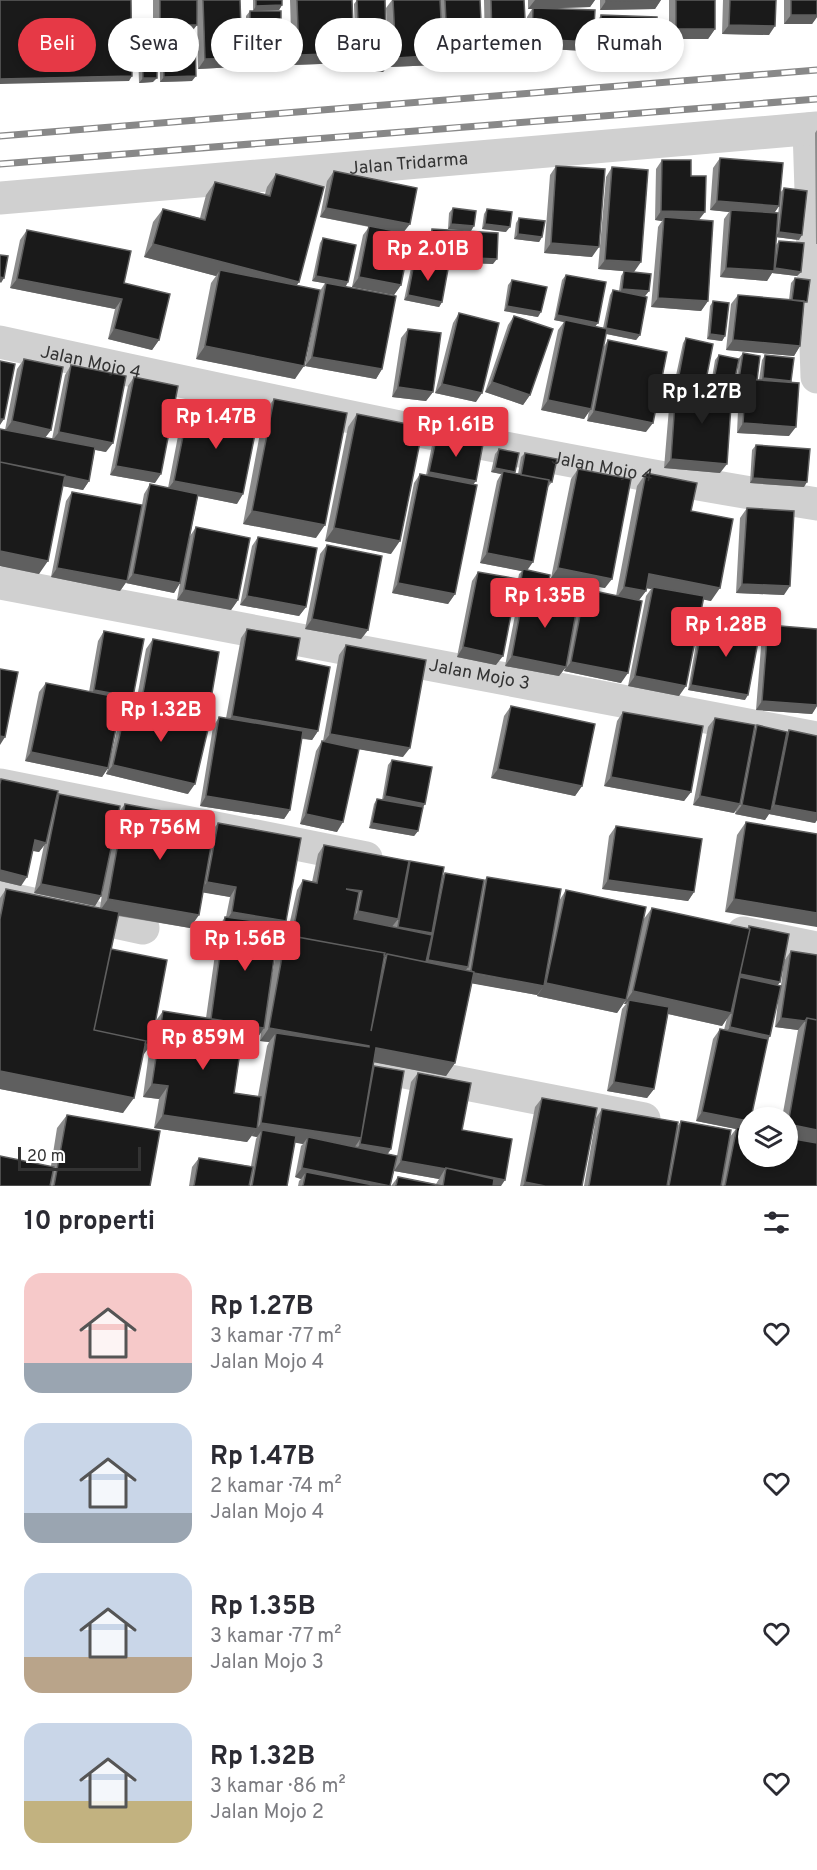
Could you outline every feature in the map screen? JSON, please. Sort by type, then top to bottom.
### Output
[{"type":"street","name":"Jalan Tridarma","points":[[0,198],[813,129]]},
{"type":"street","points":[[813,129],[817,377]]},
{"type":"street","name":"Jalan Mojo 4","points":[[0,342],[332,414],[698,485],[817,504]]},
{"type":"street","name":"Jalan Mojo 3","points":[[0,583],[817,738]]},
{"type":"street","points":[[0,785],[397,864]]},
{"type":"street","points":[[0,897],[143,928]]},
{"type":"street","points":[[712,927],[817,948]]},
{"type":"street","points":[[379,1067],[668,1124]]},
{"type":"building","points":[[0,0],[131,0],[131,18],[108,18],[108,72],[132,72],[132,76],[0,79]]},
{"type":"building","points":[[160,0],[197,0],[197,18],[160,18]]},
{"type":"building","points":[[203,0],[240,0],[241,18],[211,18],[211,59],[205,59]]},
{"type":"building","points":[[256,0],[282,0],[282,5],[256,6]]},
{"type":"building","points":[[297,0],[352,0],[353,18],[315,18],[315,54],[303,55],[303,18],[298,18]]},
{"type":"building","points":[[357,0],[385,0],[386,18],[358,18]]},
{"type":"building","points":[[393,0],[440,0],[441,18],[414,18],[414,57],[402,58],[402,18],[394,18]]},
{"type":"building","points":[[445,0],[480,0],[481,18],[446,18]]},
{"type":"building","points":[[491,0],[524,0],[525,18],[491,18]]},
{"type":"building","points":[[606,0],[659,0],[606,1]]},
{"type":"building","points":[[676,0],[715,0],[715,29],[684,29],[684,18],[676,18]]},
{"type":"building","points":[[730,0],[776,0],[775,26],[729,25]]},
{"type":"building","points":[[791,0],[817,0],[817,15],[791,15]]},
{"type":"building","points":[[533,8],[595,10],[594,18],[575,18],[575,41],[563,41],[563,18],[533,18]]},
{"type":"building","points":[[250,11],[281,11],[281,18],[250,18]]},
{"type":"building","points":[[601,15],[657,17],[657,18],[601,18]]},
{"type":"building","points":[[143,72],[157,72],[157,78],[143,78]]},
{"type":"building","points":[[164,72],[196,72],[196,76],[164,77]]},
{"type":"building","points":[[720,158],[783,163],[779,206],[717,201]]},
{"type":"building","points":[[662,160],[691,160],[691,176],[706,176],[705,212],[661,211]]},
{"type":"building","points":[[556,166],[605,169],[599,247],[551,243]]},
{"type":"building","points":[[612,167],[648,170],[641,262],[605,260]]},
{"type":"building","points":[[334,171],[417,188],[410,224],[326,208]]},
{"type":"building","points":[[276,174],[324,187],[299,282],[153,244],[163,209],[205,220],[215,182],[270,196]]},
{"type":"building","points":[[784,188],[807,191],[802,235],[779,232]]},
{"type":"building","points":[[453,208],[476,211],[474,226],[451,224]]},
{"type":"building","points":[[487,209],[512,212],[510,227],[485,224]]},
{"type":"building","points":[[731,210],[778,213],[774,271],[726,268]]},
{"type":"building","points":[[664,217],[713,221],[708,301],[658,298]]},
{"type":"building","points":[[519,218],[545,221],[542,237],[518,234]]},
{"type":"building","points":[[369,226],[411,234],[401,285],[359,277]]},
{"type":"building","points":[[432,229],[498,233],[497,259],[431,256]]},
{"type":"building","points":[[27,230],[131,251],[124,283],[170,294],[159,340],[114,329],[122,299],[17,279]]},
{"type":"building","points":[[323,238],[356,245],[348,282],[316,276]]},
{"type":"building","points":[[779,241],[804,243],[801,272],[775,268]]},
{"type":"building","points":[[0,255],[8,256],[4,278],[0,277]]},
{"type":"building","points":[[414,263],[448,269],[442,302],[408,295]]},
{"type":"building","points":[[220,270],[320,290],[304,366],[205,346]]},
{"type":"building","points":[[624,271],[651,274],[649,291],[622,289]]},
{"type":"building","points":[[566,275],[606,282],[598,323],[557,315]]},
{"type":"building","points":[[795,278],[810,280],[807,302],[792,300]]},
{"type":"building","points":[[512,280],[547,287],[541,312],[507,306]]},
{"type":"building","points":[[326,283],[396,296],[382,369],[312,357]]},
{"type":"building","points":[[613,290],[647,297],[640,335],[606,328]]},
{"type":"building","points":[[738,295],[804,301],[800,346],[733,340]]},
{"type":"building","points":[[713,301],[729,303],[725,336],[710,334]]},
{"type":"building","points":[[459,313],[499,323],[482,393],[442,384]]},
{"type":"building","points":[[514,316],[553,329],[530,395],[492,382]]},
{"type":"building","points":[[565,320],[607,329],[591,409],[548,400]]},
{"type":"building","points":[[408,329],[441,333],[433,392],[398,387]]},
{"type":"building","points":[[686,338],[713,344],[706,380],[679,375]]},
{"type":"building","points":[[608,340],[667,352],[653,423],[594,411]]},
{"type":"building","points":[[743,353],[760,356],[757,380],[739,379]]},
{"type":"building","points":[[719,355],[739,359],[734,383],[714,379]]},
{"type":"building","points":[[765,355],[794,358],[791,381],[763,378]]},
{"type":"building","points":[[24,359],[63,367],[51,430],[12,421]]},
{"type":"building","points":[[0,361],[15,364],[4,419],[0,419]]},
{"type":"building","points":[[71,365],[126,376],[113,443],[59,432]]},
{"type":"building","points":[[134,377],[178,386],[161,474],[116,466]]},
{"type":"building","points":[[746,379],[799,383],[796,427],[743,423]]},
{"type":"building","points":[[676,387],[732,391],[727,464],[671,459]]},
{"type":"building","points":[[274,399],[347,413],[325,525],[252,511]]},
{"type":"building","points":[[189,406],[258,419],[243,494],[174,481]]},
{"type":"building","points":[[357,414],[423,427],[400,541],[334,528]]},
{"type":"building","points":[[0,429],[95,447],[89,481],[0,462]]},
{"type":"building","points":[[437,435],[483,444],[476,481],[429,472]]},
{"type":"building","points":[[756,445],[810,449],[807,482],[753,478]]},
{"type":"building","points":[[499,449],[519,453],[515,472],[495,468]]},
{"type":"building","points":[[525,453],[557,459],[552,482],[521,475]]},
{"type":"building","points":[[0,462],[65,475],[48,561],[0,551]]},
{"type":"building","points":[[578,469],[631,479],[612,579],[558,568]]},
{"type":"building","points":[[503,471],[549,480],[533,562],[487,553]]},
{"type":"building","points":[[646,473],[697,483],[691,511],[733,519],[720,588],[649,574],[646,591],[624,587]]},
{"type":"building","points":[[420,474],[477,485],[455,594],[398,583]]},
{"type":"building","points":[[150,484],[198,494],[180,583],[133,574]]},
{"type":"building","points":[[72,492],[142,505],[127,581],[57,568]]},
{"type":"building","points":[[747,508],[794,511],[790,586],[742,584]]},
{"type":"building","points":[[196,527],[250,538],[238,600],[184,590]]},
{"type":"building","points":[[258,537],[317,548],[306,607],[247,596]]},
{"type":"building","points":[[327,545],[382,556],[368,630],[312,619]]},
{"type":"building","points":[[523,569],[550,575],[546,595],[519,590]]},
{"type":"building","points":[[478,572],[518,579],[503,656],[463,647]]},
{"type":"building","points":[[553,579],[578,584],[575,601],[550,596]]},
{"type":"building","points":[[653,587],[704,596],[686,686],[635,676]]},
{"type":"building","points":[[585,589],[642,601],[628,673],[571,662]]},
{"type":"building","points":[[524,591],[578,602],[566,667],[512,656]]},
{"type":"building","points":[[703,621],[760,631],[748,695],[691,685]]},
{"type":"building","points":[[768,625],[817,629],[817,705],[762,701]]},
{"type":"building","points":[[247,629],[300,638],[296,660],[330,667],[318,731],[232,716]]},
{"type":"building","points":[[104,631],[144,639],[133,697],[94,690]]},
{"type":"building","points":[[153,639],[219,652],[210,705],[143,693]]},
{"type":"building","points":[[346,645],[426,660],[410,748],[330,734]]},
{"type":"building","points":[[0,669],[18,672],[5,737],[0,736]]},
{"type":"building","points":[[46,683],[122,698],[108,768],[31,752]]},
{"type":"building","points":[[127,703],[210,721],[195,784],[113,765]]},
{"type":"building","points":[[511,706],[595,724],[582,786],[498,769]]},
{"type":"building","points":[[623,712],[703,726],[691,792],[611,777]]},
{"type":"building","points":[[219,717],[303,731],[290,810],[206,796]]},
{"type":"building","points":[[715,718],[755,725],[740,804],[700,796]]},
{"type":"building","points":[[757,725],[787,732],[771,811],[742,805]]},
{"type":"building","points":[[789,730],[817,736],[817,813],[774,805]]},
{"type":"building","points":[[322,741],[359,749],[343,822],[306,814]]},
{"type":"building","points":[[392,760],[432,767],[425,804],[385,796]]},
{"type":"building","points":[[1,779],[58,791],[46,843],[35,840],[27,877],[0,870]]},
{"type":"building","points":[[59,794],[120,806],[101,896],[41,884]]},
{"type":"building","points":[[377,799],[423,807],[418,831],[372,823]]},
{"type":"building","points":[[125,804],[195,817],[193,832],[213,835],[199,915],[108,899]]},
{"type":"building","points":[[746,822],[817,834],[817,913],[734,899]]},
{"type":"building","points":[[218,823],[301,838],[286,921],[232,912],[236,887],[207,882]]},
{"type":"building","points":[[616,826],[702,839],[694,892],[608,880]]},
{"type":"building","points":[[324,845],[409,861],[398,919],[358,911],[362,891],[346,889],[359,892],[354,919],[432,935],[426,962],[292,936],[303,880],[317,883]]},
{"type":"building","points":[[410,861],[444,867],[432,933],[398,927]]},
{"type":"building","points":[[445,873],[484,880],[468,967],[428,960]]},
{"type":"building","points":[[487,877],[561,889],[544,986],[471,971]]},
{"type":"building","points":[[6,889],[119,912],[94,1030],[146,1041],[134,1098],[0,1071],[0,919]]},
{"type":"building","points":[[566,890],[646,907],[626,1000],[546,983]]},
{"type":"building","points":[[652,908],[750,929],[731,1013],[633,991]]},
{"type":"building","points":[[225,917],[279,924],[264,1028],[211,1019]]},
{"type":"building","points":[[749,926],[789,934],[780,982],[740,974]]},
{"type":"building","points":[[286,935],[385,953],[371,1031],[387,954],[474,972],[455,1063],[376,1048],[361,1138],[261,1123],[276,1033],[369,1047],[269,1028]]},
{"type":"building","points":[[111,949],[167,960],[151,1045],[145,1044],[146,1041],[94,1030]]},
{"type":"building","points":[[791,951],[817,955],[817,1020],[781,1018]]},
{"type":"building","points":[[740,977],[781,986],[770,1036],[730,1027]]},
{"type":"building","points":[[629,1000],[669,1007],[654,1089],[614,1082]]},
{"type":"building","points":[[163,1011],[244,1024],[234,1093],[261,1097],[257,1129],[163,1115],[168,1086],[152,1084]]},
{"type":"building","points":[[807,1018],[817,1020],[817,1130],[798,1126],[798,1107],[791,1107]]},
{"type":"building","points":[[720,1029],[768,1039],[753,1107],[738,1107],[738,1119],[702,1112]]},
{"type":"building","points":[[374,1066],[404,1071],[391,1149],[360,1144]]},
{"type":"building","points":[[418,1073],[471,1083],[462,1130],[512,1139],[505,1180],[401,1161]]},
{"type":"building","points":[[542,1098],[597,1108],[582,1186],[545,1186],[525,1182]]},
{"type":"building","points":[[602,1109],[678,1122],[667,1186],[589,1186]]},
{"type":"building","points":[[67,1115],[160,1131],[150,1186],[54,1186]]},
{"type":"building","points":[[681,1121],[731,1130],[721,1186],[669,1186]]},
{"type":"building","points":[[737,1127],[738,1167],[798,1167],[798,1140],[817,1143],[817,1186],[725,1186]]},
{"type":"building","points":[[262,1130],[296,1136],[287,1186],[252,1186]]},
{"type":"building","points":[[308,1137],[397,1156],[390,1186],[302,1168]]},
{"type":"building","points":[[0,1156],[54,1167],[50,1186],[0,1186]]},
{"type":"building","points":[[199,1158],[253,1167],[249,1186],[194,1186]]},
{"type":"building","points":[[446,1168],[494,1179],[493,1186],[443,1186]]},
{"type":"building","points":[[306,1172],[378,1186],[303,1186]]},
{"type":"building","points":[[398,1177],[443,1186],[396,1186]]},
{"type":"railway","points":[[0,136],[817,70]]},
{"type":"railway","points":[[0,164],[817,99]]}]
